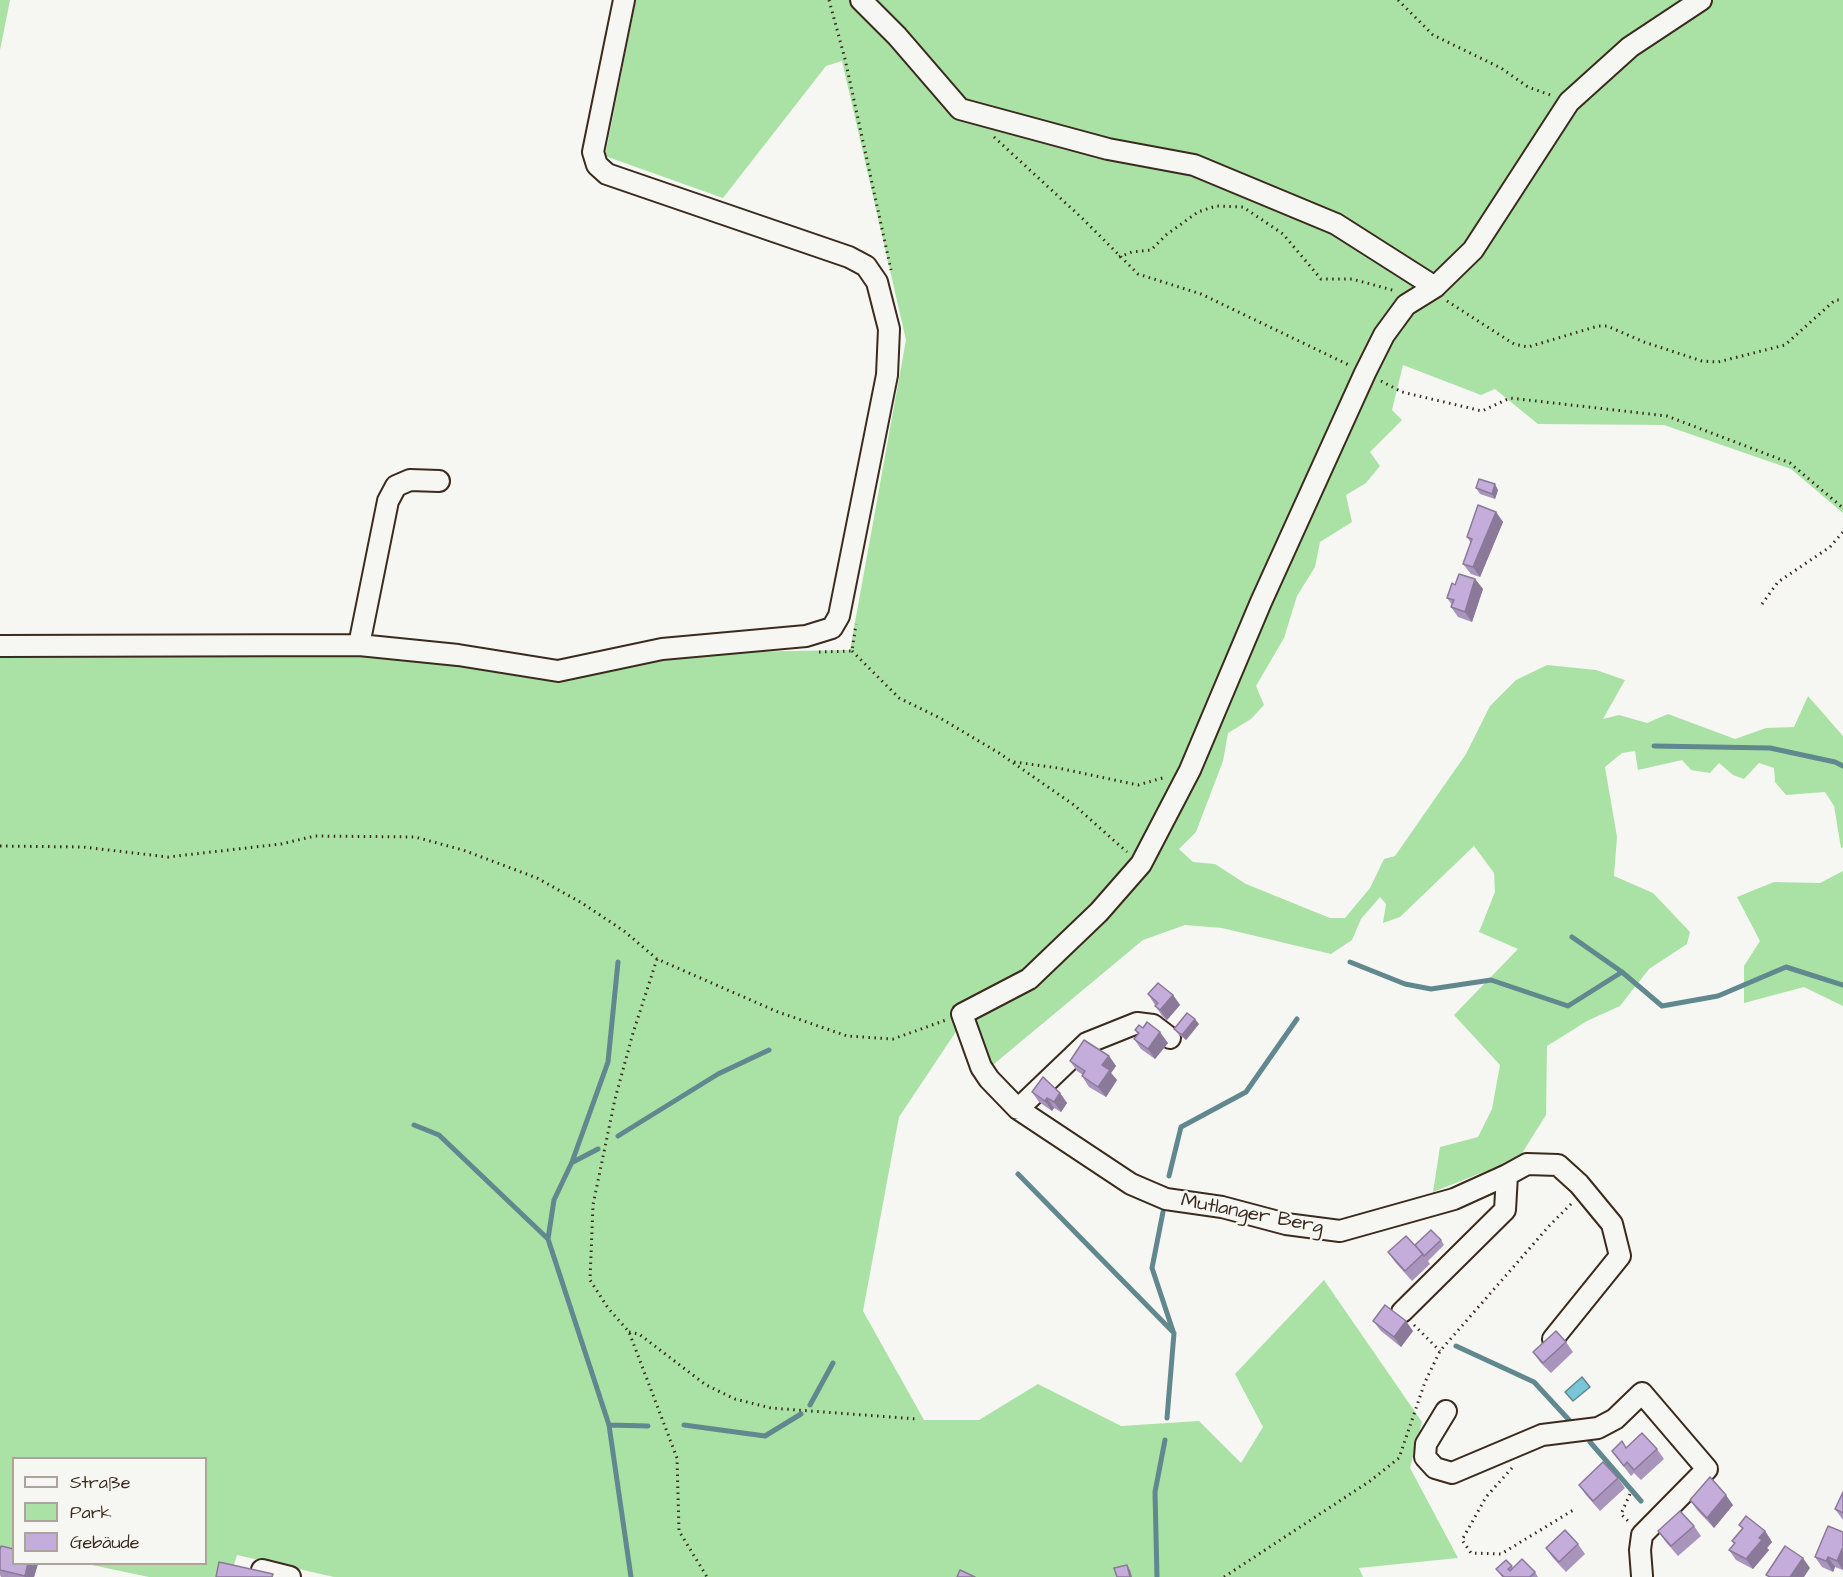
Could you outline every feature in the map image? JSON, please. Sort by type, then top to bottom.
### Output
[{"type":"street","points":[[0,646],[359,645],[458,655],[558,671],[662,649],[822,633],[832,628],[839,616],[887,375],[889,329],[877,282],[866,266],[849,257],[607,174],[597,165],[593,152],[624,0]]},
{"type":"street","points":[[861,0],[897,36],[960,109],[1108,149],[1194,165],[1336,224],[1427,290]]},
{"type":"street","points":[[962,1014],[1029,979],[1099,912],[1141,864],[1190,770],[1261,602],[1384,335],[1406,305],[1473,250],[1569,102],[1630,47],[1701,0]]},
{"type":"street","points":[[359,645],[388,501],[396,486],[410,480],[439,481]]},
{"type":"street","name":"Mutlanger Berg","points":[[962,1014],[981,1067],[989,1079],[1018,1109],[1131,1184],[1166,1199],[1222,1207],[1286,1224],[1340,1231],[1454,1199],[1527,1164],[1558,1166],[1584,1191],[1612,1224],[1620,1256],[1553,1339]]},
{"type":"street","points":[[1018,1109],[1087,1043],[1137,1023],[1153,1025],[1170,1038]]},
{"type":"street","points":[[1402,1312],[1505,1210],[1508,1175]]},
{"type":"street","points":[[1446,1411],[1426,1444],[1425,1457],[1435,1468],[1452,1473],[1542,1435],[1598,1428],[1615,1419],[1642,1393],[1707,1470],[1642,1535],[1640,1577]]},
{"type":"street","points":[[262,1570],[290,1577]]},
{"type":"path","points":[[829,0],[845,59],[894,281]]},
{"type":"path","points":[[1398,0],[1433,35],[1501,68],[1528,87],[1569,102]]},
{"type":"path","points":[[1018,158],[1138,274],[1201,294],[1402,392],[1482,411],[1510,398],[1666,416],[1790,463],[1843,508]]},
{"type":"path","points":[[1119,257],[1132,252],[1151,250],[1166,235],[1198,212],[1216,206],[1243,207],[1284,234],[1321,279],[1352,279],[1371,286],[1427,290],[1514,344],[1528,348],[1598,326],[1607,326],[1644,342],[1702,361],[1718,362],[1785,345],[1835,300],[1843,300]]},
{"type":"path","points":[[1762,604],[1778,582],[1830,547],[1843,532]]},
{"type":"path","points":[[852,651],[858,616]]},
{"type":"path","points":[[817,652],[852,651],[899,698],[940,718],[1012,762],[1074,805],[1141,864]]},
{"type":"path","points":[[1012,762],[1058,768],[1138,785],[1190,770]]},
{"type":"path","points":[[0,846],[83,847],[168,857],[281,844],[315,836],[415,837],[463,850],[537,878],[599,914],[657,959],[778,1012],[847,1036],[893,1039],[962,1014]]},
{"type":"path","points":[[657,959],[618,1088],[593,1205],[590,1280],[608,1308],[629,1332],[676,1458],[679,1531],[707,1577]]},
{"type":"path","points":[[1224,1577],[1370,1481],[1399,1458],[1425,1382],[1440,1351],[1550,1224],[1584,1191]]},
{"type":"path","points":[[1402,1312],[1440,1351]]},
{"type":"path","points":[[629,1332],[639,1334],[706,1385],[735,1399],[771,1408],[916,1419]]},
{"type":"path","points":[[1518,1462],[1486,1497],[1462,1540],[1471,1553],[1501,1554],[1575,1509]]},
{"type":"path","points":[[1630,1494],[1621,1514],[1642,1535]]},
{"type":"green space","points":[[0,0],[10,0],[0,50]]},
{"type":"green space","points":[[636,0],[1843,0],[1843,513],[1791,469],[1664,425],[1538,424],[1495,389],[1481,395],[1403,365],[1392,410],[1402,420],[1370,452],[1380,466],[1366,483],[1346,495],[1352,522],[1320,542],[1315,567],[1297,596],[1284,638],[1256,686],[1264,705],[1251,719],[1228,733],[1223,761],[1196,832],[1179,849],[1193,862],[1215,864],[1246,884],[1330,918],[1345,918],[1370,888],[1384,859],[1395,856],[1466,754],[1490,706],[1516,680],[1547,665],[1596,670],[1625,680],[1603,719],[1619,715],[1647,723],[1668,714],[1735,739],[1766,728],[1794,727],[1808,696],[1843,736],[1843,847],[1841,848],[1834,806],[1825,792],[1786,795],[1775,782],[1774,768],[1759,763],[1744,779],[1733,775],[1719,763],[1710,773],[1691,770],[1682,760],[1638,770],[1635,751],[1622,753],[1605,767],[1617,837],[1614,876],[1653,893],[1690,932],[1687,944],[1649,969],[1620,1006],[1587,1021],[1547,1046],[1546,1115],[1519,1158],[1433,1192],[1440,1147],[1478,1137],[1492,1109],[1500,1065],[1454,1015],[1518,949],[1479,932],[1495,892],[1494,873],[1474,846],[1400,917],[1383,923],[1386,904],[1380,897],[1361,919],[1352,940],[1331,954],[1222,928],[1185,925],[1143,940],[994,1064],[981,1067],[963,1021],[899,1117],[863,1311],[924,1420],[979,1420],[1038,1384],[1121,1426],[1199,1421],[1241,1463],[1263,1427],[1235,1374],[1324,1280],[1422,1422],[1410,1468],[1458,1558],[1359,1568],[1363,1577],[334,1577],[237,1555],[230,1577],[149,1577],[92,1565],[207,1565],[207,1457],[12,1457],[12,1550],[0,1547],[0,652],[375,652],[562,678],[680,653],[850,650],[906,340],[842,61],[826,66],[723,198],[605,156]]},
{"type":"green space","points":[[1843,871],[1843,1006],[1804,987],[1744,1003],[1744,966],[1760,941],[1737,897],[1774,882],[1820,883]]},
{"type":"water","points":[[1582,1377],[1590,1387],[1573,1401],[1565,1392]]},
{"type":"building","points":[[1479,479],[1495,484],[1492,494],[1476,488]]},
{"type":"building","points":[[1478,505],[1496,512],[1473,567],[1463,564],[1472,539],[1467,537]]},
{"type":"building","points":[[1459,574],[1475,579],[1465,612],[1451,607],[1454,600],[1447,598],[1452,583],[1455,585]]},
{"type":"building","points":[[1158,983],[1173,995],[1160,1010],[1155,1006],[1158,1003],[1148,994]]},
{"type":"building","points":[[1187,1013],[1195,1019],[1182,1035],[1174,1029]]},
{"type":"building","points":[[1147,1022],[1160,1032],[1148,1049],[1134,1039],[1139,1033],[1135,1030],[1139,1025],[1143,1028]]},
{"type":"building","points":[[1084,1040],[1109,1056],[1102,1065],[1110,1070],[1098,1087],[1082,1076],[1085,1071],[1070,1061]]},
{"type":"building","points":[[1043,1077],[1060,1093],[1054,1102],[1047,1098],[1045,1101],[1032,1092]]},
{"type":"building","points":[[1431,1230],[1441,1240],[1424,1256],[1415,1245]]},
{"type":"building","points":[[1406,1236],[1423,1254],[1405,1271],[1388,1252]]},
{"type":"building","points":[[1385,1305],[1406,1321],[1394,1337],[1373,1321]]},
{"type":"building","points":[[1556,1331],[1566,1342],[1543,1363],[1533,1352]]},
{"type":"building","points":[[1642,1433],[1657,1449],[1634,1470],[1627,1462],[1624,1466],[1612,1451],[1622,1441],[1626,1448]]},
{"type":"building","points":[[1603,1462],[1618,1478],[1593,1501],[1579,1485]]},
{"type":"building","points":[[1710,1477],[1726,1495],[1707,1518],[1690,1500]]},
{"type":"building","points":[[1843,1492],[1843,1513],[1835,1509]]},
{"type":"building","points":[[1680,1511],[1694,1526],[1671,1546],[1658,1531]]},
{"type":"building","points":[[1746,1516],[1765,1531],[1759,1538],[1762,1540],[1746,1559],[1729,1550],[1735,1543],[1732,1541],[1743,1528],[1739,1525]]},
{"type":"building","points":[[1828,1526],[1843,1532],[1843,1549],[1837,1561],[1828,1557],[1826,1561],[1815,1557]]},
{"type":"building","points":[[1565,1530],[1578,1544],[1559,1562],[1546,1548]]},
{"type":"building","points":[[1,1546],[12,1549],[12,1565],[28,1565],[25,1576],[0,1570]]},
{"type":"building","points":[[1785,1546],[1803,1558],[1790,1577],[1766,1575]]},
{"type":"building","points":[[1522,1559],[1535,1572],[1530,1577],[1504,1577],[1496,1569],[1506,1560],[1512,1566],[1508,1569],[1510,1571]]},
{"type":"building","points":[[219,1562],[273,1574],[272,1577],[216,1577]]},
{"type":"building","points":[[1127,1565],[1130,1577],[1117,1577],[1114,1568]]},
{"type":"building","points":[[960,1570],[975,1577],[957,1577]]},
{"type":"waterway","points":[[1654,746],[1770,748],[1835,762],[1843,766]]},
{"type":"waterway","points":[[1572,937],[1622,972]]},
{"type":"waterway","points":[[618,962],[608,1062],[572,1162],[554,1200],[548,1239],[609,1425],[631,1577]]},
{"type":"waterway","points":[[1350,962],[1405,984],[1431,989],[1491,980],[1568,1006],[1622,972],[1662,1006],[1718,996],[1786,967],[1843,985]]},
{"type":"waterway","points":[[1169,1176],[1181,1127],[1246,1092],[1297,1019]]},
{"type":"waterway","points":[[618,1136],[718,1074],[769,1050]]},
{"type":"waterway","points":[[414,1125],[439,1135],[548,1239]]},
{"type":"waterway","points":[[573,1162],[598,1149]]},
{"type":"waterway","points":[[1018,1174],[1174,1333],[1167,1418]]},
{"type":"waterway","points":[[1163,1212],[1152,1268],[1173,1331]]},
{"type":"waterway","points":[[1456,1346],[1534,1382],[1570,1421]]},
{"type":"waterway","points":[[810,1405],[833,1363]]},
{"type":"waterway","points":[[684,1425],[765,1436],[801,1414]]},
{"type":"waterway","points":[[609,1425],[648,1426]]},
{"type":"waterway","points":[[1157,1577],[1155,1492],[1165,1440]]},
{"type":"waterway","points":[[1590,1442],[1641,1501]]}]
